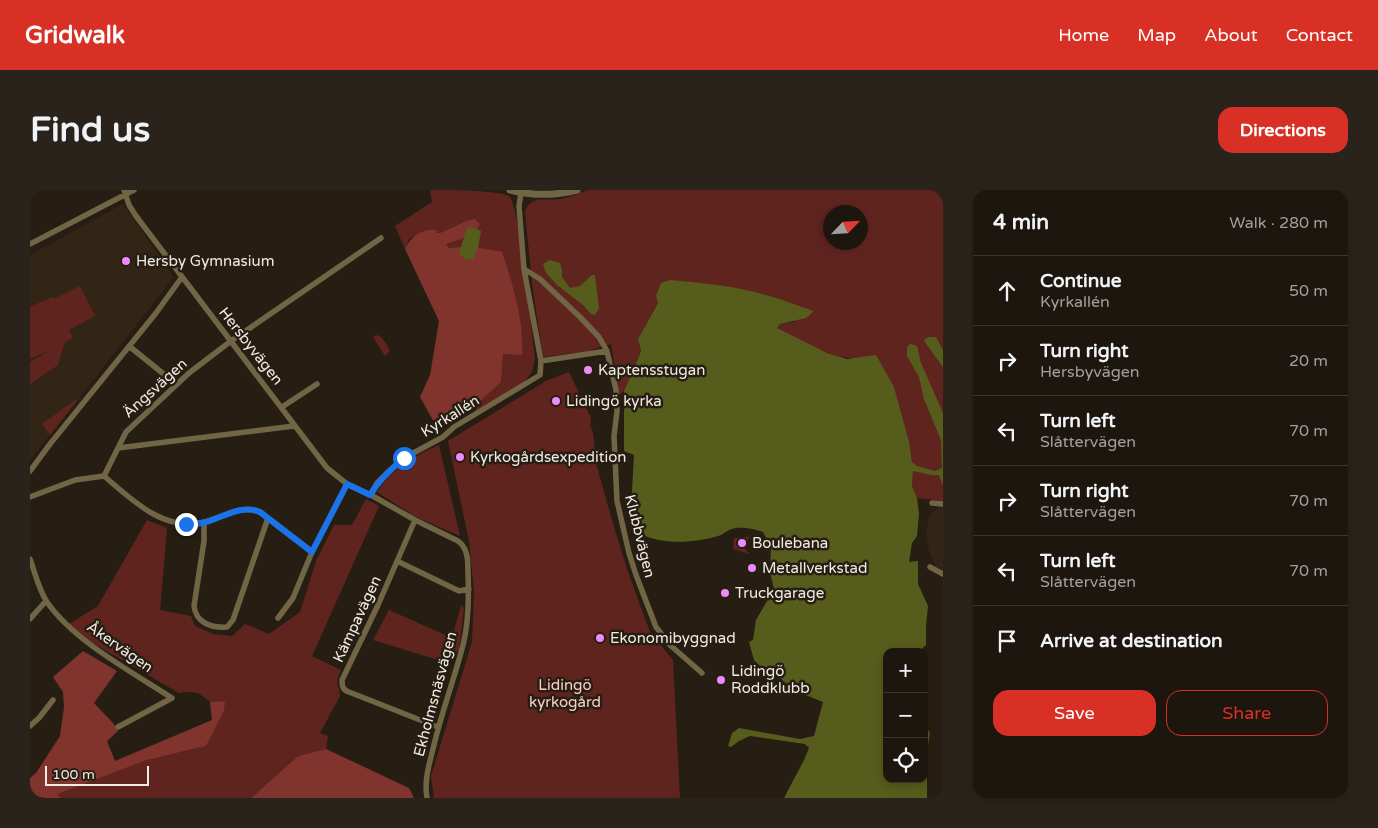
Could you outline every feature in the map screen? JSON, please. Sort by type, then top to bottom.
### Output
[{"type":"street","points":[[30,244],[124,192],[134,190]]},
{"type":"street","points":[[510,190],[521,193],[548,195],[577,190]]},
{"type":"street","name":"Hersbyvägen","points":[[124,192],[136,216],[327,468],[347,484],[378,499]]},
{"type":"street","points":[[521,193],[519,206],[524,269],[541,361],[607,351]]},
{"type":"street","name":"Ängsvägen","points":[[102,476],[126,432],[176,384],[231,340],[381,238]]},
{"type":"street","name":"Klubbvägen","points":[[524,269],[540,279],[580,317],[599,337],[607,351],[616,390],[617,411],[614,436],[617,501],[629,553],[656,627],[670,645],[702,673]]},
{"type":"street","points":[[30,470],[156,313],[182,277]]},
{"type":"street","points":[[129,346],[176,384]]},
{"type":"street","name":"Kyrkallén","points":[[370,495],[377,483],[404,458],[443,438],[454,427],[540,375],[541,361]]},
{"type":"street","points":[[282,407],[318,384]]},
{"type":"street","points":[[118,448],[294,426]]},
{"type":"street","points":[[30,497],[75,480],[102,476],[148,511],[165,520],[186,524],[204,523],[236,511],[253,509],[268,518],[312,552]]},
{"type":"street","points":[[278,618],[294,598],[312,552],[347,484]]},
{"type":"street","name":"Ekholmsnäsvägen","points":[[378,499],[462,544],[466,551],[469,589],[467,627],[464,643],[438,727],[426,777],[427,798]]},
{"type":"street","points":[[932,503],[943,504]]},
{"type":"street","points":[[204,523],[204,541],[194,606],[195,614],[208,624],[220,628],[227,627],[233,620],[268,518]]},
{"type":"street","name":"Kämpavägen","points":[[415,520],[378,605],[342,680],[343,687],[349,692],[438,727]]},
{"type":"street","name":"Åkervägen","points":[[30,559],[46,601],[64,621],[91,644],[172,698],[118,727]]},
{"type":"street","points":[[397,561],[459,591],[469,589]]},
{"type":"street","points":[[930,567],[943,574]]},
{"type":"street","points":[[30,619],[46,601]]},
{"type":"street","points":[[30,726],[53,700]]},
{"type":"shaded area","points":[[123,204],[174,277],[30,460],[30,255]]},
{"type":"shaded area","points":[[475,219],[480,224],[473,235],[446,244],[449,248],[469,246],[502,252],[514,290],[521,329],[522,355],[503,354],[501,382],[478,403],[435,424],[420,397],[430,375],[439,321],[405,249],[413,237],[421,232],[436,230],[437,233],[440,233]]},
{"type":"shaded area","points":[[471,227],[481,231],[478,248],[473,259],[468,260],[459,253],[467,228]]},
{"type":"shaded area","points":[[549,260],[560,263],[562,277],[570,288],[580,286],[592,275],[595,275],[599,308],[595,315],[591,314],[583,305],[557,285],[546,273],[543,264]]},
{"type":"shaded area","points":[[670,280],[743,289],[814,311],[806,318],[780,324],[777,328],[827,353],[847,359],[876,355],[894,387],[909,441],[912,462],[917,466],[935,471],[942,468],[941,440],[924,399],[919,377],[907,356],[907,347],[910,344],[917,346],[921,363],[943,413],[943,485],[939,475],[913,471],[912,486],[917,498],[919,514],[917,536],[912,543],[909,562],[918,561],[918,584],[928,606],[926,645],[923,648],[883,648],[883,783],[927,783],[927,798],[784,798],[809,748],[805,744],[750,736],[731,747],[728,746],[732,733],[739,728],[800,739],[814,736],[823,702],[793,690],[776,674],[760,666],[754,660],[749,642],[753,640],[756,620],[774,589],[770,572],[771,548],[763,532],[735,528],[720,535],[699,540],[679,542],[659,540],[641,534],[631,509],[634,455],[624,451],[624,391],[641,351],[638,339],[658,303],[656,296],[661,283]]},
{"type":"shaded area","points":[[936,337],[943,350],[943,367],[924,341],[926,338]]},
{"type":"shaded area","points":[[943,503],[943,572],[935,566],[929,550],[926,533],[930,515]]},
{"type":"shaded area","points":[[83,651],[117,671],[94,703],[118,731],[107,741],[115,761],[212,720],[210,702],[225,701],[224,710],[206,746],[147,760],[57,794],[61,798],[30,798],[30,778],[36,773],[60,736],[64,707],[63,692],[53,677]]},
{"type":"shaded area","points":[[928,730],[930,733],[928,746]]},
{"type":"shaded area","points":[[326,749],[409,788],[414,798],[251,798],[298,756]]},
{"type":"green space","points":[[430,190],[483,191],[509,196],[517,222],[535,358],[532,372],[523,383],[475,412],[478,403],[501,381],[502,354],[469,246],[449,248],[446,244],[466,221],[440,233],[425,231],[418,234],[409,239],[405,249],[395,226],[432,202]]},
{"type":"green space","points":[[588,190],[943,190],[943,501],[917,498],[912,486],[913,467],[909,441],[894,387],[859,358],[848,358],[827,353],[777,328],[780,324],[793,322],[814,311],[767,295],[699,283],[657,296],[658,303],[638,339],[641,350],[624,391],[619,395],[611,344],[588,351],[543,357],[532,284],[525,211],[532,202],[570,197]]},
{"type":"green space","points":[[80,286],[95,316],[69,330],[73,338],[65,342],[58,365],[30,384],[30,362],[52,349],[30,359],[30,307],[52,297],[54,299]]},
{"type":"green space","points":[[376,335],[383,339],[390,351],[385,356],[373,337]]},
{"type":"green space","name":"Lidingö kyrkogård","points":[[569,372],[591,418],[590,425],[593,433],[596,463],[628,572],[650,632],[673,660],[680,798],[434,798],[431,776],[472,642],[474,592],[469,541],[448,441],[546,381]]},
{"type":"green space","points":[[81,396],[50,435],[42,424]]},
{"type":"green space","points":[[439,445],[460,536],[416,517],[377,492],[397,469]]},
{"type":"green space","points":[[366,499],[379,506],[312,656],[341,670],[337,681],[340,696],[320,733],[328,736],[326,749],[298,756],[251,798],[61,798],[56,794],[147,760],[206,746],[225,701],[210,702],[196,693],[179,693],[91,642],[69,624],[98,606],[147,520],[167,528],[160,610],[191,616],[195,626],[213,634],[232,636],[245,624],[269,634],[300,612],[316,561],[334,525],[352,525]]},
{"type":"green space","points":[[750,537],[742,546],[750,554],[733,549],[734,538]]},
{"type":"green space","points":[[461,605],[464,608],[459,650],[452,657],[435,659],[373,640],[389,610],[452,638]]},
{"type":"place","name":"Hersby Gymnasium","points":[[126,261]]},
{"type":"place","name":"Kaptensstugan","points":[[588,370]]},
{"type":"place","name":"Lidingö kyrka","points":[[556,401]]},
{"type":"place","name":"Kyrkogårdsexpedition","points":[[460,457]]},
{"type":"place","name":"Boulebana","points":[[742,543]]},
{"type":"place","name":"Metallverkstad","points":[[752,568]]},
{"type":"place","name":"Truckgarage","points":[[725,593]]},
{"type":"place","name":"Ekonomibyggnad","points":[[600,638]]},
{"type":"place","name":"Lidingö Roddklubb","points":[[721,680]]},
{"type":"route","points":[[186,524],[204,523],[240,510],[253,509],[288,532],[312,552],[347,484],[370,495],[377,483],[404,458]]}]
